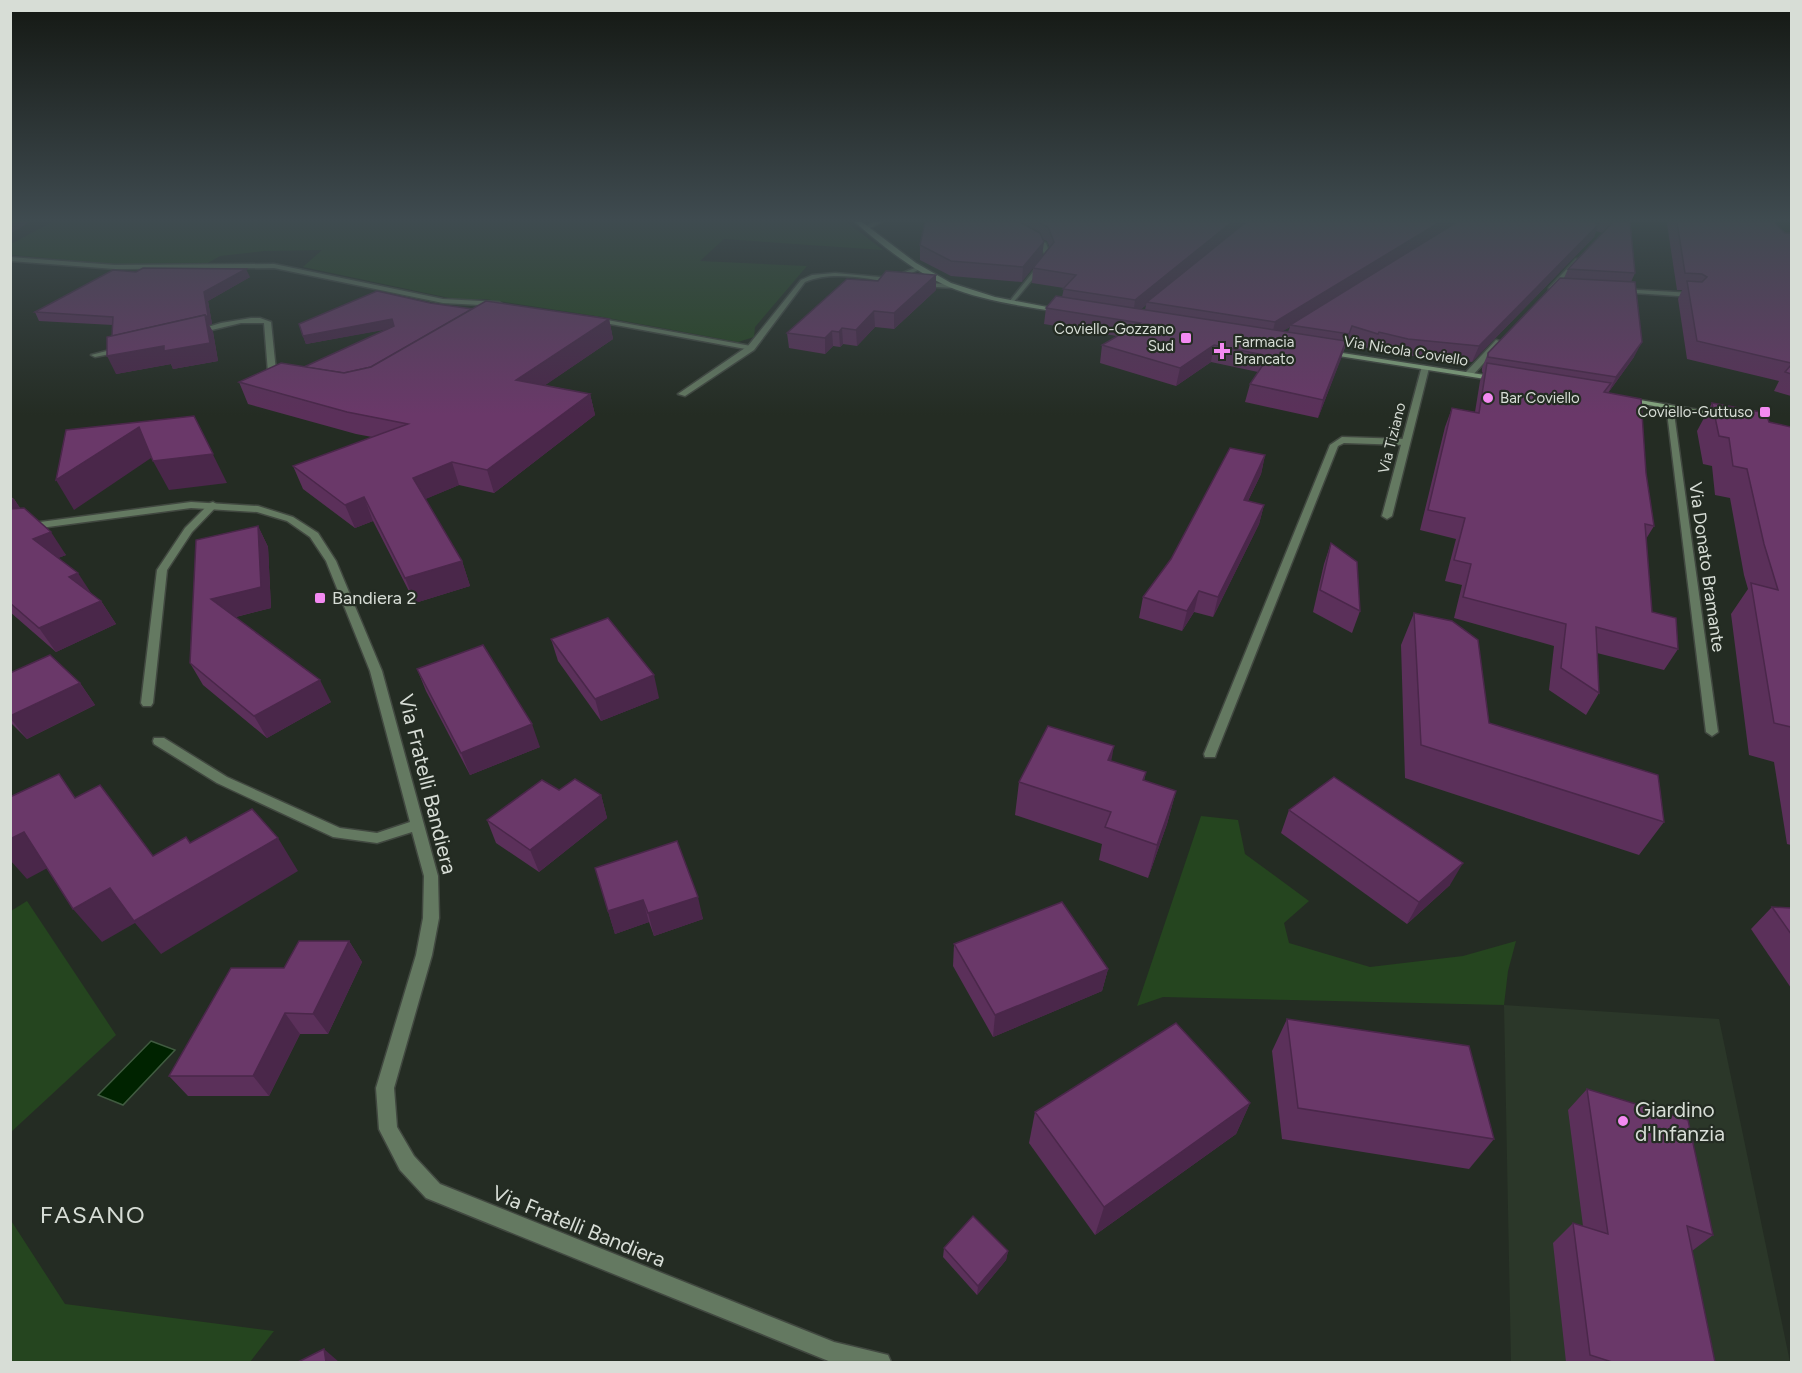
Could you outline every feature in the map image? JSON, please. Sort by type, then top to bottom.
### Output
[{"type":"main road","points":[[953,286],[1012,302],[1067,311]]},
{"type":"main road","name":"Via Nicola Coviello","points":[[1320,351],[1506,380]]},
{"type":"main road","points":[[1611,397],[1736,418]]},
{"type":"street","points":[[374,286],[443,301],[507,305],[497,311]]},
{"type":"street","points":[[682,394],[751,348],[799,286]]},
{"type":"street","points":[[1012,302],[1025,286]]},
{"type":"street","points":[[1543,297],[1551,288],[1563,288]]},
{"type":"street","points":[[1610,291],[1693,295]]},
{"type":"street","points":[[583,318],[751,348]]},
{"type":"street","points":[[186,334],[239,322],[263,320],[268,324],[272,372],[278,377],[287,379]]},
{"type":"street","points":[[1469,374],[1502,339]]},
{"type":"street","points":[[94,355],[129,347]]},
{"type":"street","name":"Via Tiziano","points":[[1387,516],[1425,368]]},
{"type":"street","name":"Via Donato Bramante","points":[[1669,406],[1712,732]]},
{"type":"street","points":[[1210,754],[1334,445],[1342,440],[1405,442]]},
{"type":"street","points":[[147,703],[162,570],[188,530],[213,505]]},
{"type":"street","name":"Via Fratelli Bandiera","points":[[10,530],[180,507],[213,505],[258,509],[290,519],[314,535],[324,547],[376,671],[431,876],[431,918],[424,955],[384,1088],[388,1129],[407,1163],[433,1191],[834,1353],[881,1362]]},
{"type":"street","points":[[159,741],[222,780],[338,834],[377,838],[417,825]]},
{"type":"shaded area","points":[[393,286],[790,286],[755,327],[754,337],[738,342],[602,317],[485,299],[454,299]]},
{"type":"shaded area","points":[[1201,816],[1238,820],[1245,854],[1309,901],[1284,923],[1289,943],[1370,967],[1463,956],[1516,941],[1508,971],[1504,1005],[1163,997],[1137,1006]]},
{"type":"shaded area","points":[[27,901],[116,1035],[11,1132],[11,911]]},
{"type":"shaded area","name":"Giardino d'Infanzia","points":[[1504,1005],[1719,1019],[1790,1362],[1511,1362]]},
{"type":"shaded area","points":[[151,1041],[175,1050],[123,1105],[98,1095]]},
{"type":"shaded area","points":[[10,1219],[65,1304],[274,1331],[250,1362],[11,1362]]},
{"type":"building","points":[[83,286],[215,286],[204,292],[208,316],[112,336],[113,317],[35,312]]},
{"type":"building","points":[[839,286],[924,286],[894,313],[874,311],[856,330],[842,328],[839,332],[832,331],[825,338],[787,333]]},
{"type":"building","points":[[1066,286],[1152,286],[1135,300],[1063,289]]},
{"type":"building","points":[[1167,286],[1334,286],[1275,322],[1147,302]]},
{"type":"building","points":[[1353,286],[1538,286],[1479,346],[1408,339],[1379,332],[1378,334],[1352,326],[1349,334],[1290,325]]},
{"type":"building","points":[[1552,286],[1635,286],[1642,342],[1616,377],[1488,357],[1488,353]]},
{"type":"building","points":[[1688,286],[1791,286],[1791,363],[1697,341]]},
{"type":"building","points":[[377,291],[430,303],[472,309],[371,367],[344,373],[304,367],[394,326],[392,319],[303,336],[299,324]]},
{"type":"building","points":[[1056,296],[1346,341],[1323,400],[1250,384],[1269,356],[1214,345],[1180,368],[1102,345],[1140,323],[1046,308]]},
{"type":"building","points":[[486,301],[609,319],[516,380],[590,394],[487,470],[452,462],[413,478],[462,561],[405,578],[364,497],[345,505],[293,466],[408,424],[347,412],[239,382],[281,363],[344,373],[371,367]]},
{"type":"building","points":[[205,315],[210,343],[164,351],[164,346],[107,356],[107,337]]},
{"type":"building","points":[[1487,363],[1611,383],[1604,392],[1641,399],[1646,473],[1654,526],[1645,524],[1652,612],[1676,618],[1678,649],[1596,627],[1599,693],[1561,668],[1566,624],[1463,597],[1471,564],[1454,560],[1465,518],[1428,510],[1452,408],[1479,413]]},
{"type":"building","points":[[1791,365],[1791,374],[1785,372]]},
{"type":"building","points":[[1712,403],[1766,413],[1769,422],[1791,427],[1791,727],[1774,723],[1751,583],[1778,590],[1764,544],[1747,469],[1733,466],[1729,438],[1719,436]]},
{"type":"building","points":[[194,416],[213,454],[153,461],[139,427],[56,480],[66,430]]},
{"type":"building","points":[[1230,448],[1265,455],[1244,500],[1264,505],[1218,597],[1199,591],[1187,611],[1143,597],[1171,559]]},
{"type":"building","points":[[24,508],[51,532],[33,539],[78,573],[69,577],[101,601],[39,628],[10,603],[10,509]]},
{"type":"building","points":[[258,526],[261,587],[211,599],[320,680],[254,716],[190,663],[196,540]]},
{"type":"building","points":[[1331,543],[1357,562],[1360,611],[1320,590]]},
{"type":"building","points":[[1414,613],[1452,621],[1478,640],[1489,723],[1658,775],[1664,822],[1421,745]]},
{"type":"building","points":[[608,618],[654,675],[595,699],[551,639]]},
{"type":"building","points":[[483,645],[532,724],[461,753],[417,669]]},
{"type":"building","points":[[50,655],[80,683],[10,716],[10,673]]},
{"type":"building","points":[[1048,726],[1114,746],[1108,760],[1146,772],[1143,780],[1176,791],[1157,845],[1105,827],[1111,812],[1019,782]]},
{"type":"building","points":[[59,774],[75,798],[100,785],[153,856],[186,837],[190,843],[252,809],[278,838],[134,921],[110,888],[73,909],[24,832],[10,839],[10,797]]},
{"type":"building","points":[[1334,777],[1463,863],[1419,902],[1289,810]]},
{"type":"building","points":[[575,779],[601,795],[530,850],[487,820],[542,780],[559,790]]},
{"type":"building","points":[[677,841],[698,897],[648,913],[643,900],[608,911],[595,868]]},
{"type":"building","points":[[1062,902],[1108,969],[995,1015],[954,944]]},
{"type":"building","points":[[1772,907],[1791,908],[1791,934]]},
{"type":"building","points":[[299,941],[349,941],[313,1014],[285,1013],[253,1076],[169,1076],[231,968],[284,968]]},
{"type":"building","points":[[1287,1019],[1469,1046],[1494,1139],[1298,1108]]},
{"type":"building","points":[[1176,1023],[1250,1103],[1104,1207],[1035,1112]]},
{"type":"building","points":[[1587,1089],[1688,1120],[1713,1235],[1687,1226],[1715,1362],[1612,1362],[1590,1355],[1573,1223],[1608,1234]]},
{"type":"building","points":[[973,1216],[1008,1251],[978,1286],[944,1248]]},
{"type":"building","points":[[324,1349],[326,1362],[298,1362]]},
{"type":"place","name":"Coviello-Gozzano Sud","points":[[1186,338]]},
{"type":"place","name":"Farmacia Brancato","points":[[1222,351]]},
{"type":"place","name":"Bar Coviello","points":[[1488,398]]},
{"type":"place","name":"Coviello-Guttuso","points":[[1765,412]]},
{"type":"place","name":"Bandiera 2","points":[[320,598]]},
{"type":"place","name":"Giardino d'Infanzia","points":[[1623,1121]]},
{"type":"district","name":"FASANO","points":[[93,1214]]}]
